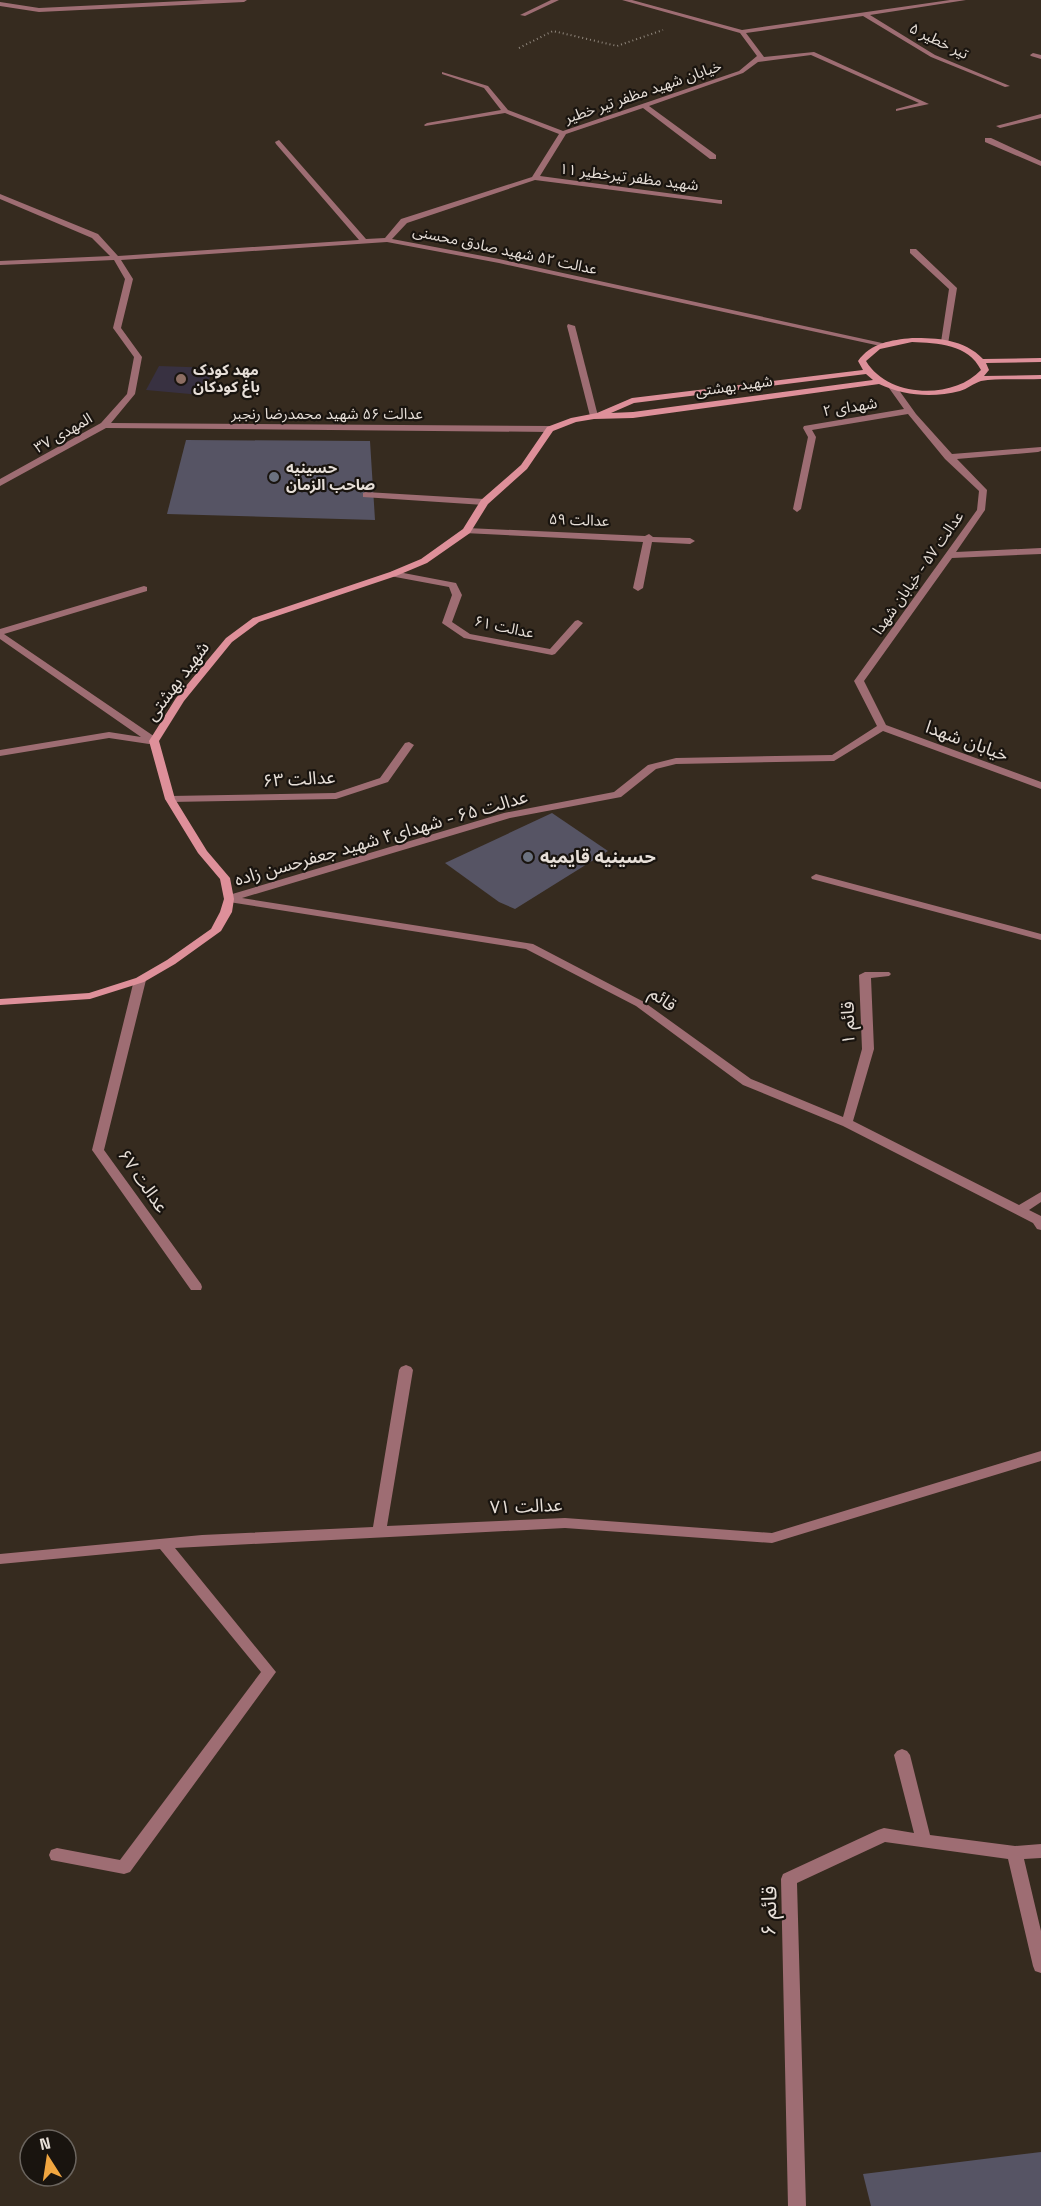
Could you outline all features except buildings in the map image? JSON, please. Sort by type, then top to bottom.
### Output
[{"type":"main road","points":[[1041,360],[982,361],[961,347],[945,342],[912,340],[882,345],[868,352],[862,362],[865,372],[877,382],[913,392],[953,391],[980,379],[1041,377]]},
{"type":"main road","points":[[980,379],[985,370],[982,361]]},
{"type":"main road","name":"شهید بهشتی","points":[[594,416],[632,401],[865,372]]},
{"type":"main road","name":"شهید بهشتی","points":[[229,898],[225,878],[203,853],[170,799],[153,741],[194,681],[229,640],[256,620],[393,574],[424,561],[467,531],[484,502],[524,467],[550,429],[574,420],[594,416],[633,415],[877,382]]},
{"type":"main road","points":[[0,1002],[90,996],[140,980],[171,963],[215,931],[226,912],[229,898]]},
{"type":"street","points":[[0,4],[39,10],[244,0]]},
{"type":"street","points":[[523,15],[556,0]]},
{"type":"street","points":[[625,0],[742,32],[963,0]]},
{"type":"street","points":[[918,0],[928,6]]},
{"type":"street","name":"تیر خطیر ۵","points":[[863,14],[933,56],[1007,86]]},
{"type":"street","points":[[742,32],[761,56],[756,60]]},
{"type":"street","points":[[756,60],[812,53],[926,104],[898,110]]},
{"type":"street","name":"خیابان شهید مظفر تیر خطیر","points":[[534,178],[563,134],[643,105],[711,84],[741,72],[756,60]]},
{"type":"street","points":[[444,73],[486,87],[506,111],[563,134]]},
{"type":"street","points":[[643,105],[713,158]]},
{"type":"street","points":[[427,125],[506,111]]},
{"type":"street","points":[[1000,126],[1041,116]]},
{"type":"street","points":[[988,140],[1041,164]]},
{"type":"street","points":[[279,142],[364,241]]},
{"type":"street","points":[[387,240],[404,221],[534,178]]},
{"type":"street","name":"شهید مظفر تیرخطیر ۱۱","points":[[534,178],[719,202]]},
{"type":"street","name":"المهدی ۳۷","points":[[0,196],[95,236],[116,258],[129,279],[117,328],[138,357],[130,394],[104,425],[2,482]]},
{"type":"street","name":"عدالت ۵۲ شهید صادق محسنی","points":[[0,263],[116,258],[387,240],[499,261],[882,345]]},
{"type":"street","points":[[913,251],[953,288],[945,342]]},
{"type":"street","points":[[571,326],[594,416]]},
{"type":"street","name":"عدالت ۵۷ - خیابان شهدا","points":[[882,727],[860,681],[981,510],[983,490],[948,457],[909,411],[893,388]]},
{"type":"street","name":"شهدای ۲","points":[[796,509],[812,437],[807,428],[909,411]]},
{"type":"street","name":"عدالت ۵۶ شهید محمدرضا رنجبر","points":[[104,425],[550,429]]},
{"type":"street","points":[[948,457],[1038,449]]},
{"type":"street","points":[[366,495],[484,502]]},
{"type":"street","name":"عدالت ۵۹","points":[[467,531],[649,537],[690,541]]},
{"type":"street","points":[[638,588],[649,537]]},
{"type":"street","points":[[950,555],[1041,552]]},
{"type":"street","name":"عدالت ۶۱","points":[[393,574],[453,585],[457,595],[447,623],[467,636],[552,652],[578,623]]},
{"type":"street","points":[[0,634],[144,590]]},
{"type":"street","points":[[0,634],[153,741]]},
{"type":"street","name":"خیابان شهدا","points":[[882,727],[1041,786]]},
{"type":"street","name":"عدالت ۶۵ - شهدای۴ شهید جعفرحسن زاده","points":[[229,898],[508,815],[617,795],[652,767],[676,761],[834,758],[882,727]]},
{"type":"street","points":[[0,753],[109,735],[153,741]]},
{"type":"street","name":"عدالت ۶۳","points":[[170,799],[336,796],[384,780],[409,745]]},
{"type":"street","points":[[816,877],[1041,937]]},
{"type":"street","name":"قائم","points":[[229,898],[529,946],[640,1004],[747,1082],[847,1123],[1019,1210],[1038,1221],[1041,1226]]},
{"type":"street","name":"قائم ۱","points":[[847,1123],[868,1049],[865,975],[885,974]]},
{"type":"street","name":"عدالت ۶۷","points":[[140,980],[98,1150],[196,1287]]},
{"type":"street","points":[[1019,1210],[1041,1196]]},
{"type":"street","points":[[379,1532],[406,1370]]},
{"type":"street","name":"عدالت ۷۱","points":[[0,1559],[164,1544],[565,1523],[772,1538],[1041,1456]]},
{"type":"street","points":[[57,1855],[124,1867],[269,1672],[164,1544]]},
{"type":"street","points":[[902,1755],[924,1841]]},
{"type":"street","name":"قائم ۶","points":[[797,2206],[789,1878],[884,1836],[1015,1853],[1041,1851]]},
{"type":"street","points":[[1015,1853],[1041,1966]]},
{"type":"path","points":[[519,48],[553,31],[617,46],[692,20]]},
{"type":"shaded area","name":"مهد کودک باغ کودکان","points":[[159,366],[215,368],[201,395],[146,390]]},
{"type":"place","name":"مهد کودک باغ کودکان","points":[[181,379]]},
{"type":"place","name":"حسینیه صاحب الزمان","points":[[274,477]]},
{"type":"place","name":"حسینیه قایمیه","points":[[528,857]]}]
